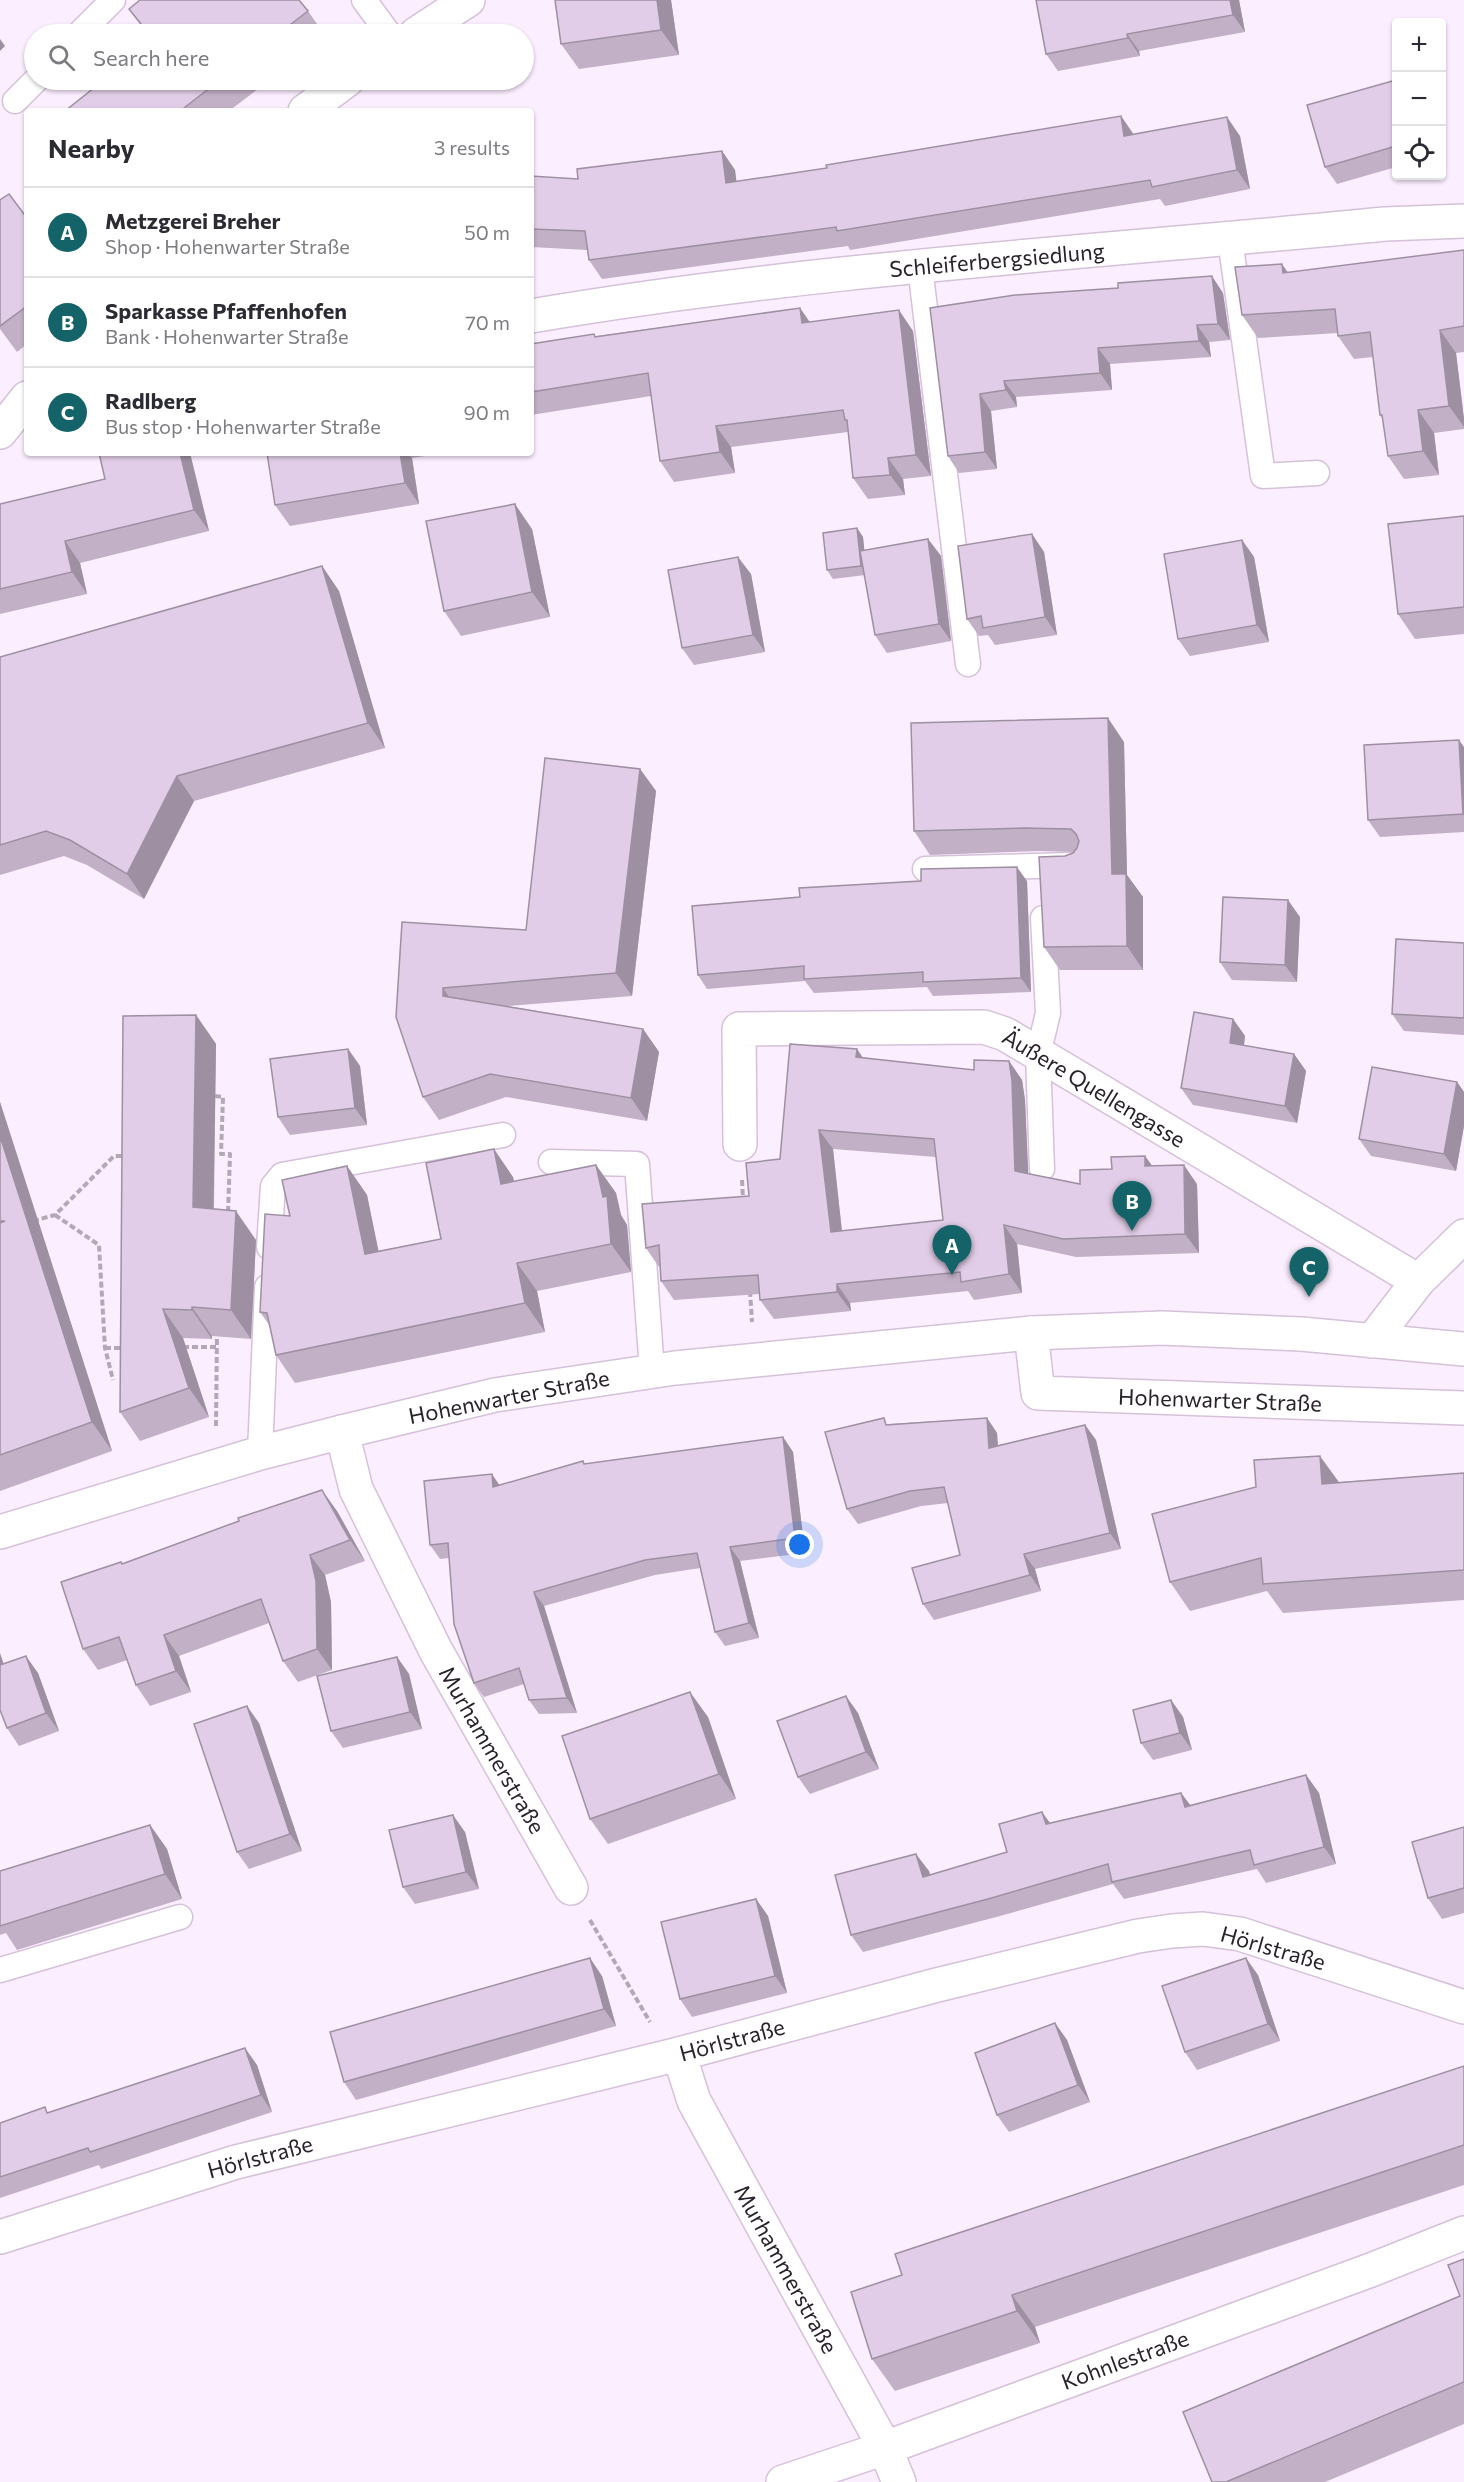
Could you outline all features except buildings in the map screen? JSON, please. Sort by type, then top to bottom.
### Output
[{"type":"street","points":[[431,24],[468,0]]},
{"type":"street","points":[[309,108],[333,90]]},
{"type":"street","name":"Schleiferbergsiedlung","points":[[534,315],[602,304],[825,275],[1385,224],[1464,221]]},
{"type":"street","points":[[0,432],[24,402]]},
{"type":"street","name":"Äußere Quellengasse","points":[[740,1144],[739,1029],[984,1027],[1005,1034],[1418,1281]]},
{"type":"street","points":[[1372,1341],[1418,1281],[1464,1236]]},
{"type":"street","name":"Hohenwarter Straße","points":[[0,1532],[260,1453],[342,1432],[495,1395],[652,1371],[1031,1333],[1162,1328],[1301,1334],[1464,1349]]},
{"type":"street","name":"Hohenwarter Straße","points":[[1031,1333],[1038,1393],[1464,1408]]},
{"type":"street","name":"Murhammerstraße","points":[[342,1432],[356,1490],[431,1641],[469,1712],[571,1888]]},
{"type":"street","name":"Hörlstraße","points":[[0,2237],[236,2162],[675,2055],[937,1985],[1127,1939],[1203,1929],[1240,1934],[1464,2007]]},
{"type":"street","name":"Murhammerstraße","points":[[675,2055],[694,2101],[885,2448],[899,2482]]},
{"type":"street","name":"Kohnlestraße","points":[[783,2482],[885,2448],[1371,2270],[1464,2233]]},
{"type":"lane","points":[[90,24],[113,0]]},
{"type":"lane","points":[[364,0],[382,24]]},
{"type":"lane","points":[[15,101],[26,90]]},
{"type":"lane","points":[[1230,239],[1263,476],[1317,472]]},
{"type":"lane","points":[[920,267],[968,664]]},
{"type":"lane","points":[[924,868],[1041,884],[1081,865]]},
{"type":"lane","points":[[1041,884],[1048,1013],[1038,1055],[1042,1169]]},
{"type":"lane","points":[[260,1453],[271,1197],[277,1180],[282,1175],[503,1135]]},
{"type":"lane","points":[[551,1162],[637,1164],[652,1371]]},
{"type":"lane","points":[[0,1970],[180,1917]]},
{"type":"path","points":[[215,1096],[223,1097],[221,1154],[230,1154],[227,1218]]},
{"type":"path","points":[[740,1144],[744,1204]]},
{"type":"path","points":[[26,1224],[55,1215],[114,1156],[132,1156]]},
{"type":"path","points":[[55,1215],[99,1245],[105,1348],[113,1380]]},
{"type":"path","points":[[749,1287],[754,1359]]},
{"type":"path","points":[[216,1466],[218,1324]]},
{"type":"path","points":[[172,1347],[216,1347]]},
{"type":"path","points":[[105,1348],[127,1348]]},
{"type":"path","points":[[571,1888],[675,2055]]},
{"type":"place","name":"Sparkasse Pfaffenhofen","points":[[1132,1231]]},
{"type":"place","name":"Metzgerei Breher","points":[[952,1275]]},
{"type":"place","name":"Radlberg","points":[[1309,1297]]}]
